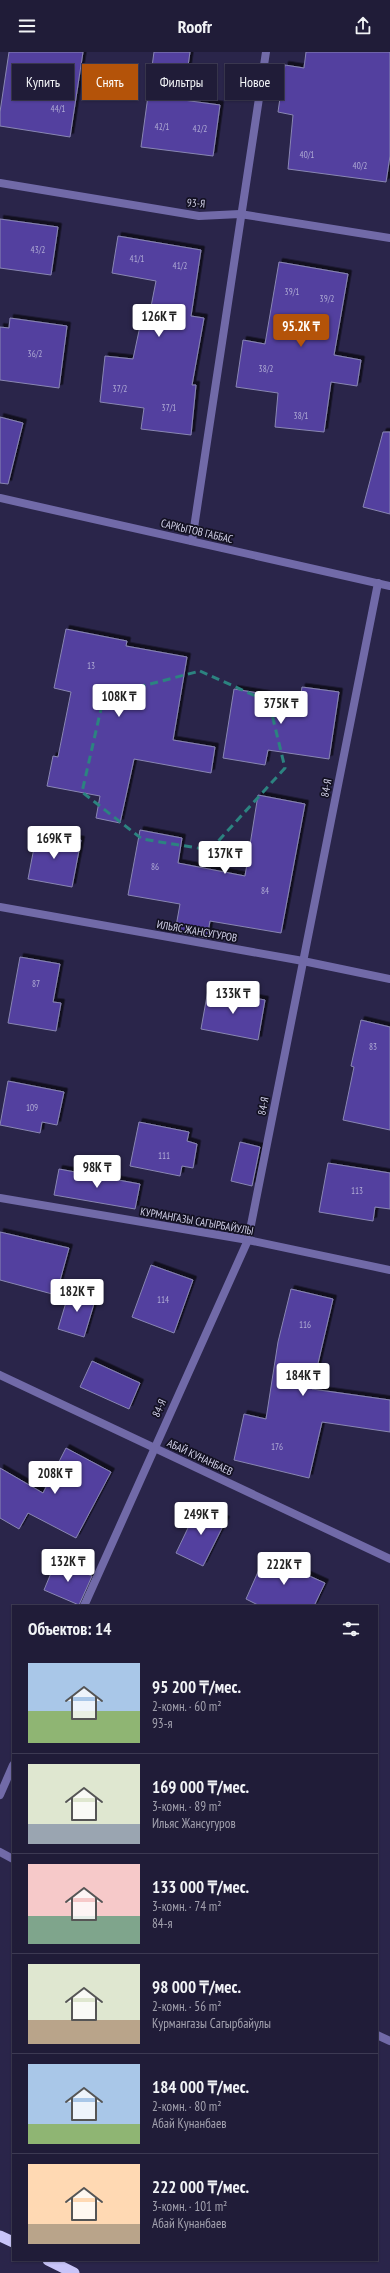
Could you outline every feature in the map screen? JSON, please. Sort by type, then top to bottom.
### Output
[{"type":"highway","points":[[0,2236],[12,2242]]},
{"type":"highway","points":[[50,2261],[69,2272]]},
{"type":"street","points":[[192,541],[240,214],[266,52]]},
{"type":"street","name":"93-Я","points":[[0,182],[199,216],[240,214],[390,238]]},
{"type":"street","name":"САРКЫТОВ ГАББАС","points":[[0,498],[390,586]]},
{"type":"street","name":"84-Я","points":[[84,1605],[248,1240],[378,583]]},
{"type":"street","name":"ИЛЬЯС ЖАНСУГУРОВ","points":[[0,907],[303,961],[390,979]]},
{"type":"street","name":"КУРМАНГАЗЫ САГЫРБАЙУЛЫ","points":[[0,1198],[248,1240],[390,1270]]},
{"type":"street","name":"АБАЙ КУНАНБАЕВ","points":[[0,1375],[390,1559]]},
{"type":"street","points":[[0,1795],[12,1768]]},
{"type":"street","points":[[0,1852],[12,1858]]},
{"type":"street","points":[[378,2035],[390,2041]]},
{"type":"highlighted area","points":[[200,671],[269,702],[285,768],[210,850],[142,839],[82,792],[104,696]]},
{"type":"building","points":[[9,52],[83,52],[70,137],[0,126],[0,112]]},
{"type":"building","points":[[154,52],[190,52],[188,64],[152,64]]},
{"type":"building","points":[[306,52],[390,52],[390,156],[386,182],[288,169],[293,115],[278,112],[280,100],[284,100],[285,65],[304,68]]},
{"type":"building","points":[[147,100],[183,100],[220,105],[213,156],[141,147]]},
{"type":"building","points":[[0,219],[58,227],[51,275],[0,268]]},
{"type":"building","points":[[118,236],[201,250],[191,316],[204,318],[192,385],[196,385],[191,435],[141,429],[144,408],[100,402],[105,356],[133,359],[140,326],[147,327],[156,281],[112,273]]},
{"type":"building","points":[[279,262],[348,274],[334,355],[361,360],[357,386],[331,382],[324,432],[275,427],[278,393],[236,387],[243,340],[265,344]]},
{"type":"building","points":[[10,318],[67,326],[59,388],[0,380],[0,327],[9,328]]},
{"type":"building","points":[[0,417],[23,423],[8,484],[0,483]]},
{"type":"building","points":[[383,432],[390,432],[390,514],[363,507]]},
{"type":"building","points":[[66,629],[127,641],[126,646],[187,657],[173,740],[215,747],[211,773],[134,759],[120,823],[96,818],[100,796],[47,786],[53,756],[58,757],[71,692],[54,688]]},
{"type":"building","points":[[302,687],[339,692],[329,759],[268,750],[265,765],[223,758],[234,689],[300,700]]},
{"type":"building","points":[[258,795],[305,804],[281,933],[210,921],[207,938],[175,932],[180,904],[128,895],[140,830],[182,838],[178,863],[245,876]]},
{"type":"building","points":[[37,832],[81,840],[72,887],[28,879]]},
{"type":"building","points":[[20,957],[60,964],[53,1002],[61,1003],[56,1031],[8,1023]]},
{"type":"building","points":[[208,990],[265,1000],[258,1040],[201,1029]]},
{"type":"building","points":[[361,1020],[390,1027],[390,1130],[343,1120],[354,1067],[351,1066]]},
{"type":"building","points":[[8,1081],[64,1092],[57,1125],[42,1122],[40,1133],[0,1125]]},
{"type":"building","points":[[139,1122],[189,1132],[187,1141],[197,1144],[193,1168],[182,1166],[180,1176],[130,1166]]},
{"type":"building","points":[[240,1142],[260,1147],[252,1186],[231,1181]]},
{"type":"building","points":[[328,1163],[390,1173],[390,1209],[375,1207],[373,1221],[319,1212]]},
{"type":"building","points":[[59,1169],[140,1184],[135,1209],[54,1195]]},
{"type":"building","points":[[0,1232],[69,1248],[56,1295],[0,1280]]},
{"type":"building","points":[[151,1265],[193,1280],[174,1333],[132,1317]]},
{"type":"building","points":[[70,1289],[96,1297],[84,1337],[58,1329]]},
{"type":"building","points":[[291,1289],[333,1299],[312,1389],[390,1400],[390,1432],[322,1422],[309,1478],[234,1460],[244,1414],[266,1419],[278,1342]]},
{"type":"building","points":[[92,1361],[140,1383],[129,1409],[80,1387]]},
{"type":"building","points":[[66,1448],[111,1472],[76,1538],[28,1513],[19,1529],[0,1518],[0,1468],[43,1493]]},
{"type":"building","points":[[198,1507],[226,1520],[203,1566],[176,1553]]},
{"type":"building","points":[[265,1556],[325,1583],[314,1605],[258,1605],[246,1599]]},
{"type":"building","points":[[56,1561],[92,1576],[79,1605],[44,1590]]}]
